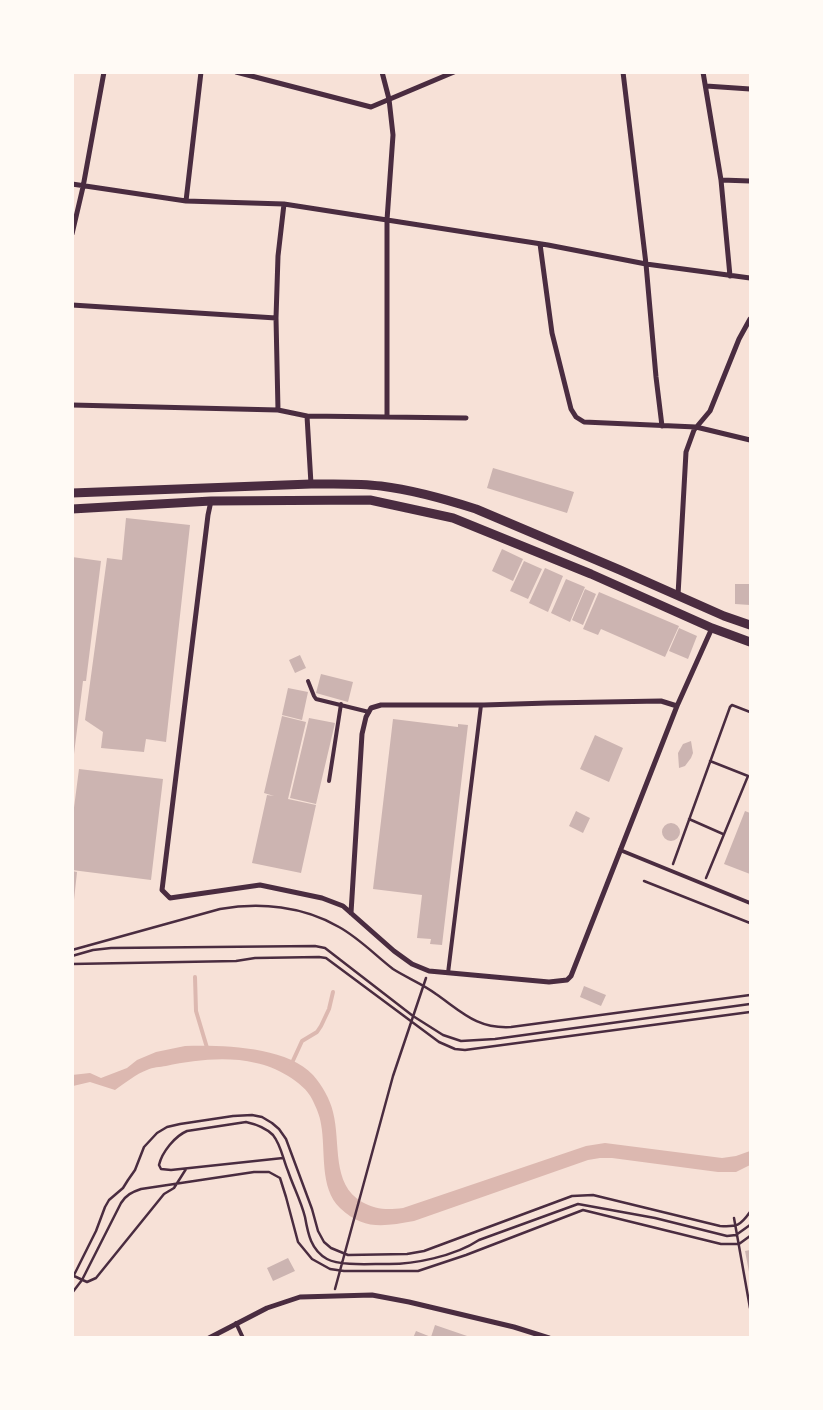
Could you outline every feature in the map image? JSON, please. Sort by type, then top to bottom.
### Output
[{"type":"street","points":[[72,234],[83,187],[104,72]]},
{"type":"street","points":[[186,201],[201,72]]},
{"type":"street","points":[[236,72],[371,107],[445,74],[454,72]]},
{"type":"street","points":[[382,72],[389,100],[392,135],[387,220],[387,417]]},
{"type":"street","points":[[623,72],[646,264],[662,426]]},
{"type":"street","points":[[703,72],[721,180],[730,276]]},
{"type":"street","points":[[706,86],[750,89]]},
{"type":"street","points":[[721,180],[750,181]]},
{"type":"street","points":[[72,184],[186,201],[284,204],[540,244],[646,264],[750,278]]},
{"type":"street","points":[[278,410],[276,318],[278,256],[284,204]]},
{"type":"street","points":[[540,244],[552,333],[571,409],[576,417],[584,422],[696,427],[750,440]]},
{"type":"street","points":[[72,305],[276,318]]},
{"type":"street","points":[[678,596],[686,452],[696,427],[710,411],[739,339],[750,319]]},
{"type":"street","points":[[72,405],[278,410],[307,416],[466,418]]},
{"type":"street","points":[[307,416],[311,484]]},
{"type":"street","points":[[72,493],[311,484],[382,486],[452,501],[520,527],[724,616],[750,625]]},
{"type":"street","points":[[72,509],[211,501],[370,500],[453,518],[591,574],[712,628],[750,642]]},
{"type":"street","points":[[211,501],[162,890],[170,898],[260,885],[322,898],[343,906],[394,951],[412,964],[429,971],[549,982],[567,980],[573,972],[677,706],[712,628]]},
{"type":"street","points":[[351,913],[362,734],[371,708],[381,705],[481,705],[548,702],[661,702],[677,706]]},
{"type":"street","points":[[209,1338],[267,1308],[300,1297],[372,1295],[514,1327],[550,1338]]},
{"type":"lane","points":[[308,681],[316,699],[369,712]]},
{"type":"lane","points":[[329,781],[341,704]]},
{"type":"lane","points":[[448,973],[481,705]]},
{"type":"lane","points":[[620,850],[750,903]]},
{"type":"lane","points":[[236,1323],[244,1338]]},
{"type":"path","points":[[670,870],[730,707],[732,705],[736,706],[750,712]]},
{"type":"path","points":[[704,884],[748,776],[710,761]]},
{"type":"path","points":[[689,819],[723,834]]},
{"type":"path","points":[[644,881],[750,923]]},
{"type":"path","points":[[72,956],[93,950],[111,948],[315,946],[325,948],[413,1016],[443,1035],[461,1041],[480,1041],[750,1004]]},
{"type":"path","points":[[72,964],[248,961],[255,958],[326,958],[439,1042],[455,1049],[465,1050],[750,1012]]},
{"type":"path","points":[[333,1296],[343,1253],[393,1076],[422,985]]},
{"type":"path","points":[[186,1169],[174,1188],[164,1194],[96,1278],[87,1282],[73,1278],[96,1231],[105,1207],[109,1200],[123,1188],[135,1170],[147,1142],[166,1127],[233,1116],[262,1117],[279,1129],[286,1139],[318,1231],[330,1248],[343,1253],[407,1254],[424,1251],[553,1203],[581,1195],[593,1195],[706,1223],[735,1227],[743,1222],[750,1212]]},
{"type":"path","points":[[283,1158],[186,1169],[165,1170],[161,1169],[159,1165],[160,1159],[180,1134],[187,1131],[246,1122],[255,1124],[272,1135],[283,1158],[301,1206],[311,1243],[325,1258],[332,1262],[412,1263],[468,1247],[479,1240],[578,1204],[655,1218],[727,1236],[736,1234],[750,1224]]},
{"type":"path","points":[[72,1293],[82,1280],[104,1234],[125,1197],[141,1189],[254,1172],[275,1173],[282,1181],[298,1242],[312,1259],[330,1269],[339,1271],[418,1271],[466,1255],[583,1210],[721,1244],[739,1244],[750,1236]]},
{"type":"path","points":[[734,1218],[750,1308]]},
{"type":"shaded area","points":[[185,1046],[253,1049],[287,1058],[301,1065],[313,1075],[320,1083],[332,1107],[341,1174],[346,1185],[352,1194],[362,1202],[377,1208],[403,1208],[586,1146],[605,1143],[722,1158],[750,1151],[750,1165],[736,1172],[718,1172],[600,1158],[588,1160],[414,1221],[384,1225],[366,1224],[349,1215],[333,1200],[326,1179],[321,1124],[316,1108],[308,1093],[296,1081],[280,1071],[245,1061],[211,1060],[152,1068],[135,1076],[115,1090],[90,1082],[73,1086],[72,1075],[90,1073],[101,1078],[127,1068],[137,1060],[156,1052]]},
{"type":"building","points":[[493,468],[574,492],[567,513],[487,488]]},
{"type":"building","points":[[126,518],[190,525],[166,742],[146,739],[144,752],[101,748],[103,732],[85,720],[107,558],[122,560]]},
{"type":"building","points":[[502,549],[523,559],[513,581],[492,571]]},
{"type":"building","points":[[72,557],[101,561],[86,681],[83,681],[74,754]]},
{"type":"building","points":[[524,561],[542,569],[528,599],[510,591]]},
{"type":"building","points":[[545,568],[563,576],[548,612],[529,603]]},
{"type":"building","points":[[566,579],[585,587],[570,622],[551,613]]},
{"type":"building","points":[[735,584],[750,584],[750,605],[735,604]]},
{"type":"building","points":[[585,589],[596,594],[583,625],[572,620]]},
{"type":"building","points":[[599,592],[679,626],[665,657],[601,629],[598,635],[583,629]]},
{"type":"building","points":[[679,628],[697,636],[688,659],[669,651]]},
{"type":"building","points":[[300,655],[306,668],[295,673],[289,660]]},
{"type":"building","points":[[321,674],[353,682],[348,702],[316,693]]},
{"type":"building","points":[[288,688],[308,692],[302,720],[282,715]]},
{"type":"building","points":[[282,716],[306,722],[288,799],[316,805],[301,873],[252,863],[267,795],[274,796],[264,793]]},
{"type":"building","points":[[309,718],[335,723],[316,804],[290,798]]},
{"type":"building","points":[[393,719],[458,727],[458,724],[468,725],[442,945],[430,944],[431,939],[417,938],[422,895],[373,889]]},
{"type":"building","points":[[595,735],[623,748],[609,782],[580,769]]},
{"type":"building","points":[[691,741],[693,753],[691,758],[685,766],[679,768],[678,753],[683,744]]},
{"type":"building","points":[[79,769],[163,779],[151,880],[72,870],[72,823]]},
{"type":"building","points":[[576,811],[590,818],[583,833],[569,826]]},
{"type":"building","points":[[745,811],[750,813],[750,874],[724,864]]},
{"type":"building","points":[[671,823],[677,826],[680,832],[677,838],[671,841],[665,838],[662,832],[665,826]]},
{"type":"building","points":[[72,871],[77,872],[74,900],[72,900]]},
{"type":"building","points":[[584,986],[606,995],[601,1006],[580,997]]},
{"type":"building","points":[[750,1250],[750,1277],[745,1251]]},
{"type":"building","points":[[288,1258],[295,1271],[273,1281],[267,1268]]},
{"type":"building","points":[[435,1325],[470,1338],[413,1338],[416,1331],[431,1337]]},
{"type":"waterway","points":[[195,977],[196,1011],[208,1051]]},
{"type":"waterway","points":[[291,1065],[302,1041],[317,1032],[321,1026],[329,1009],[333,992]]}]
